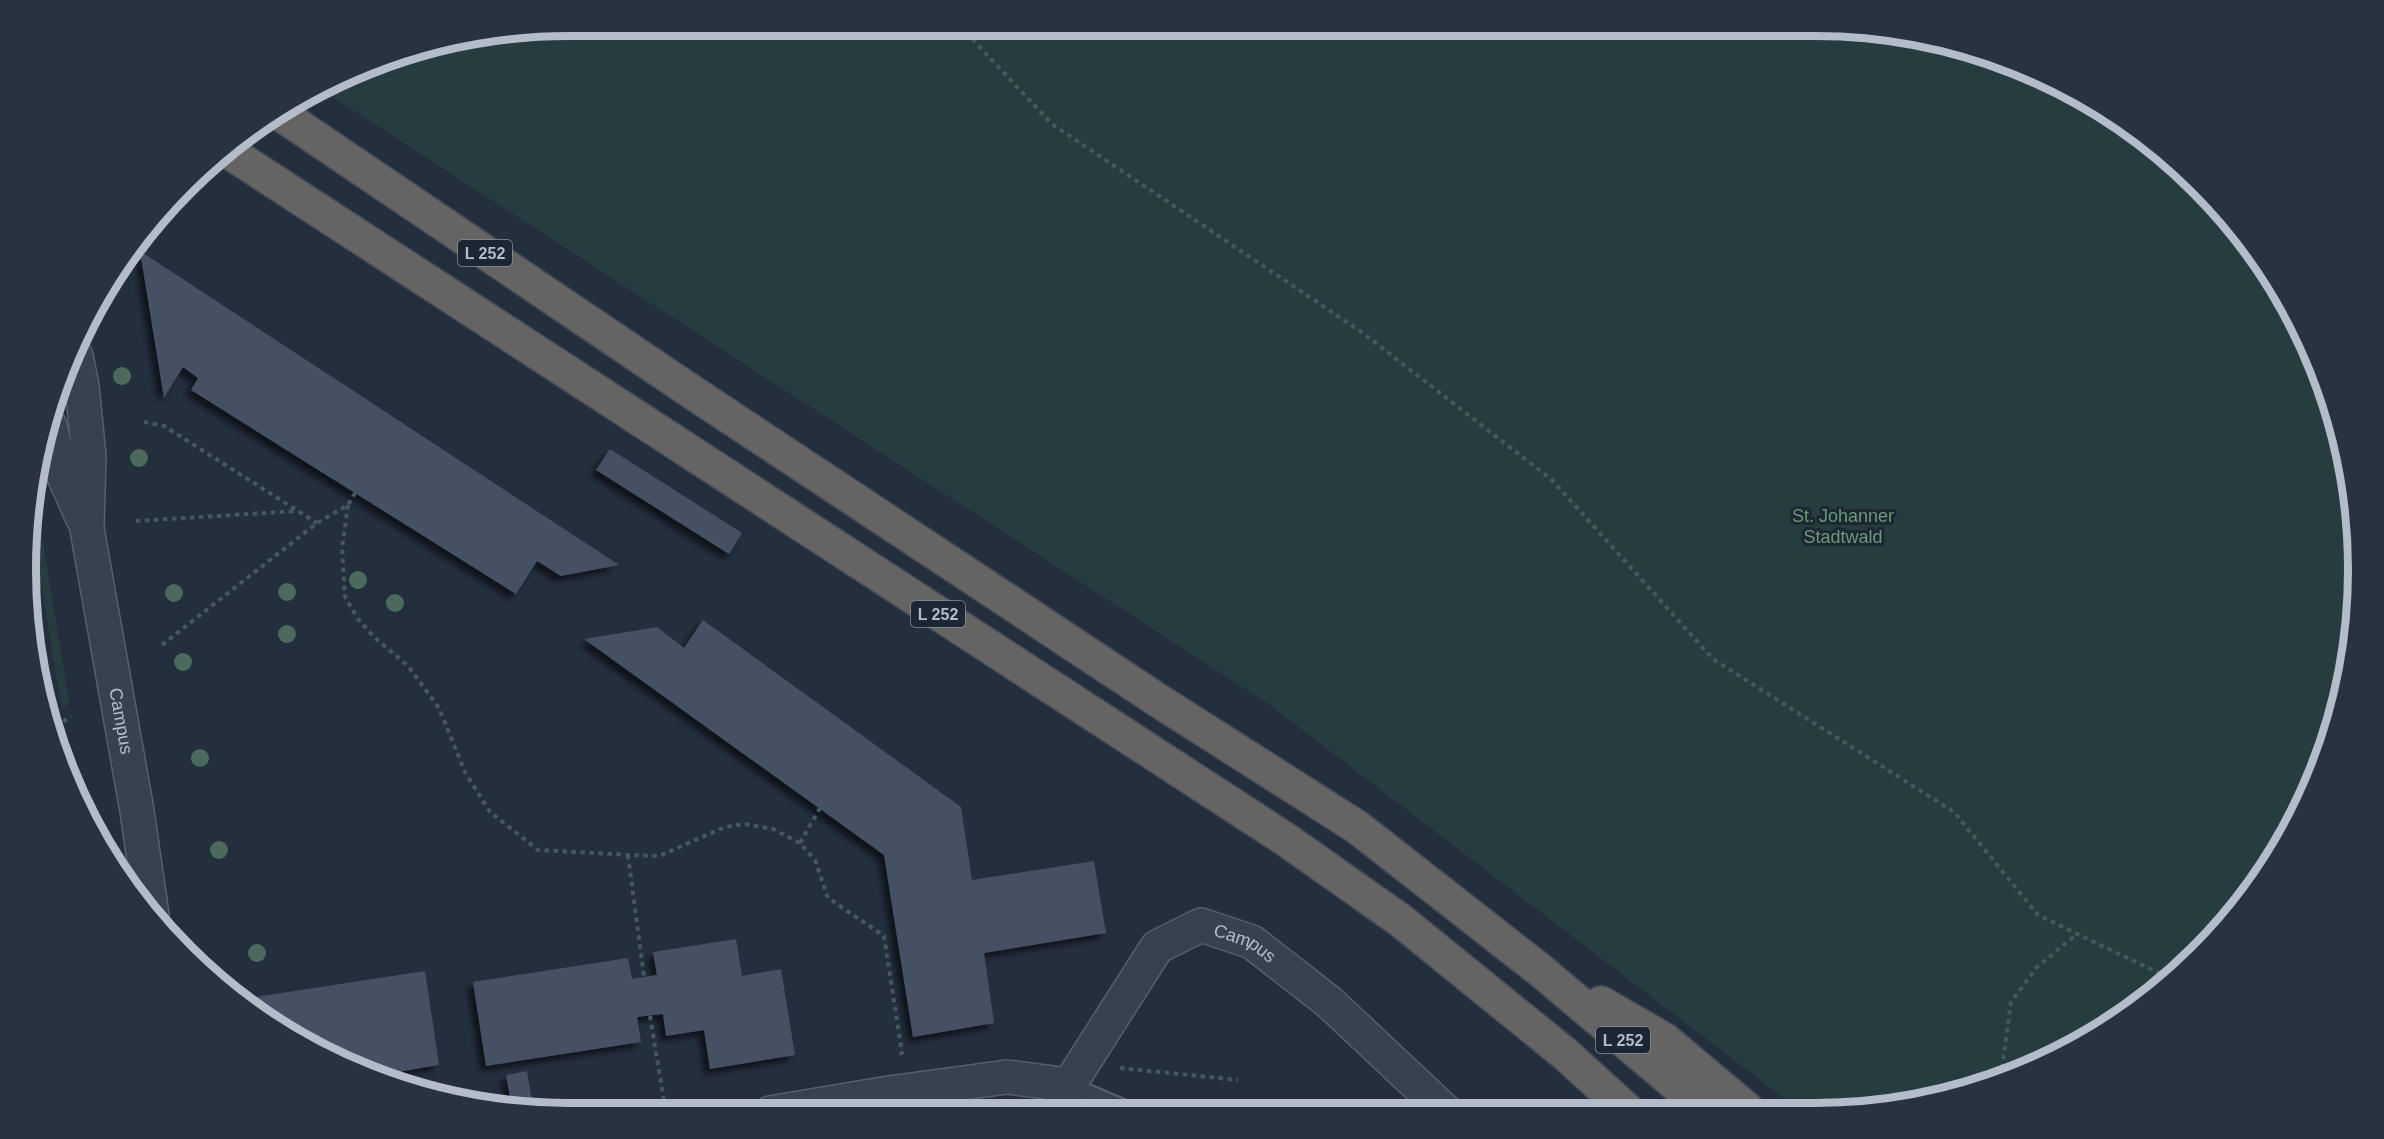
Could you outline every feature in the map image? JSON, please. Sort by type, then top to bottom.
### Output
[{"type":"highway","name":"L 252","points":[[286,118],[699,397],[1159,701],[1357,827],[1540,970],[1698,1103]]},
{"type":"highway","name":"L 252","points":[[234,155],[1285,839],[1400,920],[1564,1053],[1619,1103]]},
{"type":"highway","points":[[1540,970],[1618,1011],[1665,1040],[1740,1103]]},
{"type":"highway","points":[[1564,1053],[1604,1103]]},
{"type":"street","points":[[224,163],[297,196]]},
{"type":"street","name":"Campus","points":[[77,365],[89,456],[87,529],[137,811],[150,898]]},
{"type":"street","name":"Campus","points":[[53,437],[59,465],[87,529]]},
{"type":"street","name":"Campus","points":[[1070,1087],[1157,946],[1201,925],[1252,942],[1329,1002],[1436,1103]]},
{"type":"street","points":[[829,1103],[1007,1077],[1070,1087]]},
{"type":"lane","points":[[1070,1087],[1108,1103]]},
{"type":"path","points":[[969,36],[1052,124],[1363,333],[1552,480],[1713,659],[1954,812],[2038,915],[2162,974]]},
{"type":"path","points":[[144,422],[164,426],[317,523]]},
{"type":"path","points":[[355,493],[348,505],[342,548],[345,597],[358,619],[374,637],[408,666],[439,708],[465,772],[490,812],[538,849],[659,856],[725,827],[745,824],[773,829],[800,843],[815,860],[828,898],[884,936],[902,1053],[892,1055]]},
{"type":"path","points":[[162,645],[317,523],[348,505]]},
{"type":"path","points":[[136,522],[299,511]]},
{"type":"path","points":[[40,631],[49,685]]},
{"type":"path","points":[[59,725],[70,716]]},
{"type":"path","points":[[800,843],[820,808]]},
{"type":"path","points":[[628,855],[644,977]]},
{"type":"path","points":[[2002,1069],[2011,1002],[2037,967],[2078,934]]},
{"type":"path","points":[[650,1016],[664,1103]]},
{"type":"path","points":[[1070,1087],[1238,1080]]},
{"type":"green space","name":"St. Johanner Stadtwald","points":[[1814,36],[1849,37],[1919,46],[1986,64],[2081,107],[2139,146],[2192,192],[2238,245],[2277,303],[2307,365],[2330,431],[2338,465],[2347,535],[2347,604],[2343,639],[2338,674],[2320,741],[2277,836],[2238,894],[2216,921],[2192,947],[2139,993],[2081,1032],[2050,1048],[1986,1075],[1953,1085],[1919,1093],[1849,1102],[1790,1103],[1267,703],[328,94],[398,64],[431,54],[465,46],[535,37]]},
{"type":"green space","points":[[39,517],[69,702],[62,711],[36,555]]},
{"type":"building","points":[[141,252],[619,565],[561,576],[537,561],[516,594],[191,390],[198,378],[183,367],[164,398]]},
{"type":"building","points":[[610,449],[742,533],[729,554],[596,470]]},
{"type":"building","points":[[703,620],[961,807],[972,880],[1094,861],[1106,933],[984,953],[994,1023],[913,1037],[884,855],[584,639],[657,627],[684,648]]},
{"type":"building","points":[[736,939],[742,976],[781,969],[795,1055],[710,1069],[704,1030],[666,1036],[663,1014],[637,1017],[641,1042],[486,1066],[473,982],[628,958],[632,979],[657,975],[653,952]]},
{"type":"building","points":[[425,971],[439,1065],[393,1073],[303,1032],[252,998]]},
{"type":"building","points":[[527,1071],[532,1102],[510,1099],[506,1075]]}]
